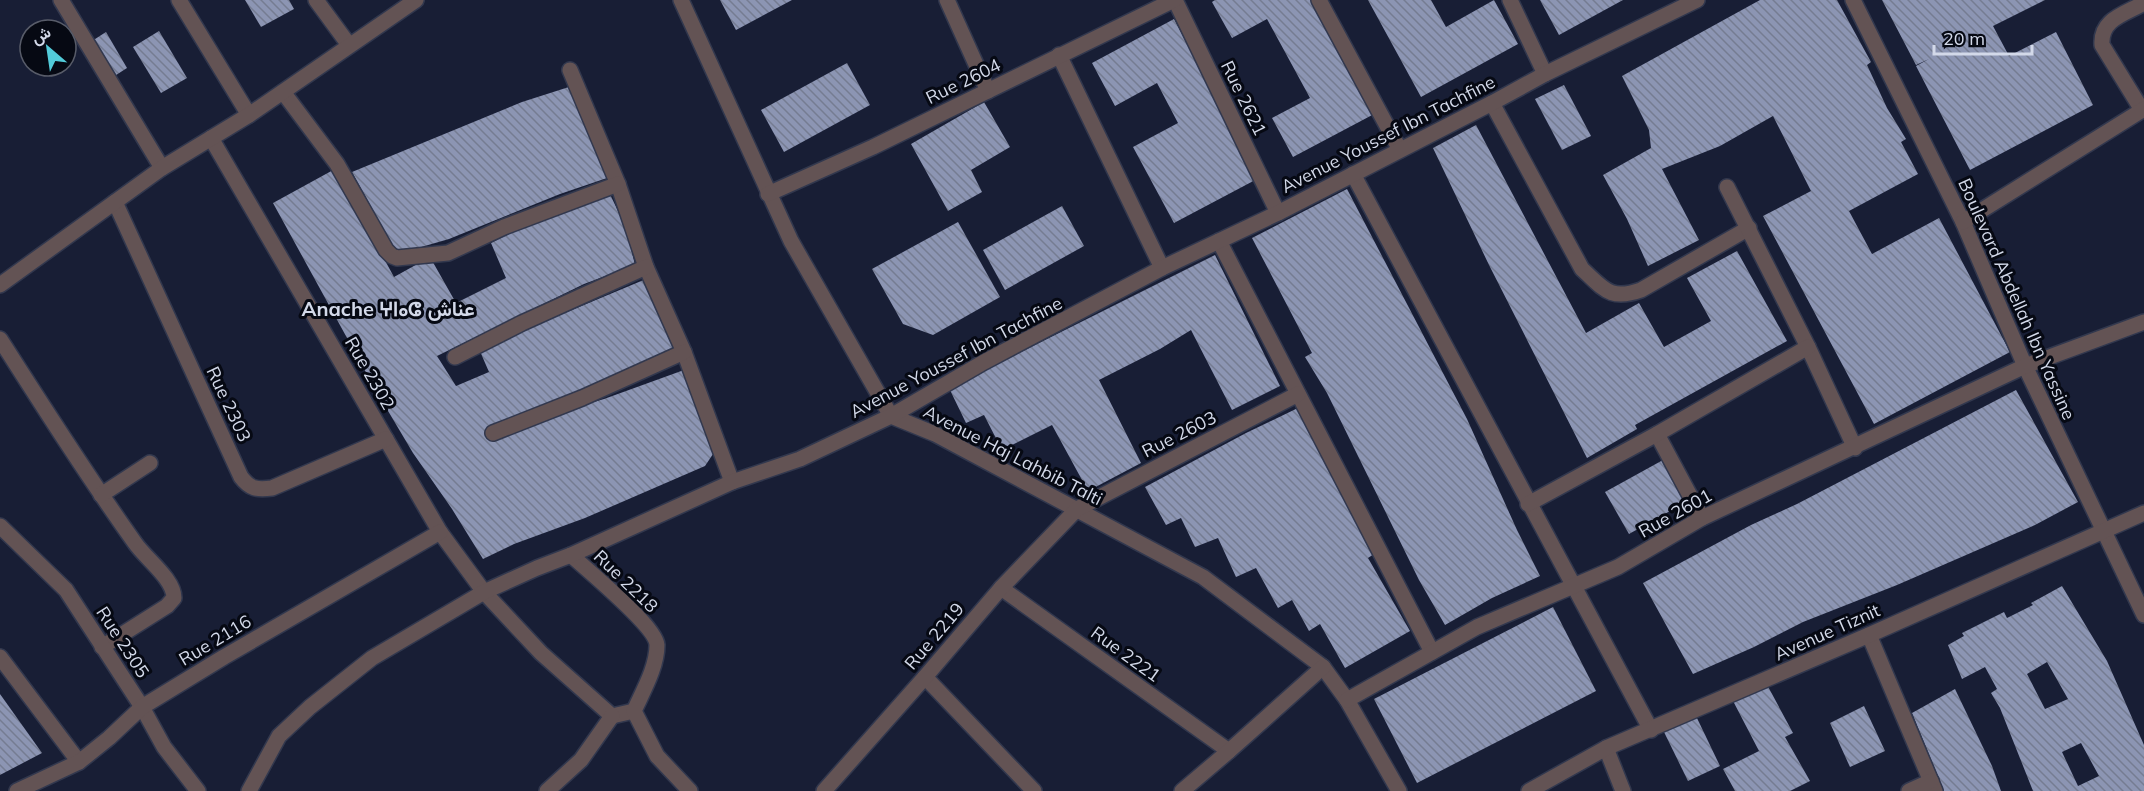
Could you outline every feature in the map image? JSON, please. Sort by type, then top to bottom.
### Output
[{"type":"street","points":[[61,0],[162,168]]},
{"type":"street","points":[[180,0],[249,115]]},
{"type":"street","points":[[316,0],[349,45]]},
{"type":"street","points":[[0,285],[162,168],[249,115],[416,0]]},
{"type":"street","points":[[681,0],[790,241],[891,416]]},
{"type":"street","points":[[946,0],[988,91]]},
{"type":"street","name":"Rue 2604","points":[[768,194],[873,147],[1174,0]]},
{"type":"street","name":"Rue 2621","points":[[1174,0],[1278,213]]},
{"type":"street","points":[[1319,0],[1400,150]]},
{"type":"street","points":[[1510,0],[1545,74]]},
{"type":"street","name":"Avenue Youssef Ibn Tachfine","points":[[249,791],[279,736],[310,706],[372,658],[484,592],[732,482],[800,459],[891,416],[984,362],[1162,268],[1278,213],[1545,74],[1697,0]]},
{"type":"street","name":"Boulevard Abdellah Ibn Yassine","points":[[1853,0],[1963,222],[2025,366],[2144,615]]},
{"type":"street","points":[[1963,222],[2143,110],[2102,45],[2101,34],[2108,23],[2144,3]]},
{"type":"street","points":[[1059,55],[1162,268]]},
{"type":"street","points":[[570,70],[618,184],[646,267],[684,352],[732,482]]},
{"type":"street","points":[[283,92],[337,164],[380,241],[392,256],[397,258],[448,253],[504,227],[618,184]]},
{"type":"street","points":[[1491,103],[1582,269],[1600,286],[1615,295],[1624,296],[1641,290],[1749,228]]},
{"type":"street","name":"Rue 2302","points":[[211,138],[440,532],[484,592],[541,653],[612,716]]},
{"type":"street","points":[[1353,174],[1651,730]]},
{"type":"street","points":[[1727,187],[1808,347],[1854,448]]},
{"type":"street","name":"Rue 2303","points":[[115,202],[248,486],[259,490],[272,488],[386,439]]},
{"type":"street","points":[[1219,241],[1432,652]]},
{"type":"street","points":[[455,357],[522,323],[646,267]]},
{"type":"street","name":"Rue 2601","points":[[1347,700],[1478,627],[1618,567],[1702,518],[2025,366],[2144,322]]},
{"type":"street","points":[[0,339],[101,495],[138,547],[173,585],[174,594],[167,606],[102,647]]},
{"type":"street","points":[[1528,504],[1657,434],[1808,347]]},
{"type":"street","points":[[493,433],[582,398],[684,352]]},
{"type":"street","name":"Rue 2603","points":[[1077,509],[1298,394]]},
{"type":"street","name":"Avenue Haj Lahbib Talti","points":[[891,416],[935,434],[1203,577],[1323,667],[1347,700],[1399,791]]},
{"type":"street","points":[[1657,434],[1702,518]]},
{"type":"street","points":[[101,495],[150,463]]},
{"type":"street","name":"Rue 2219","points":[[824,791],[1001,588],[1077,509]]},
{"type":"street","name":"Avenue Tiznit","points":[[1529,791],[1606,748],[2144,513]]},
{"type":"street","name":"Rue 2305","points":[[0,526],[66,590],[142,707],[164,747],[198,791]]},
{"type":"street","name":"Rue 2116","points":[[17,791],[79,762],[142,707],[440,532]]},
{"type":"street","name":"Rue 2218","points":[[571,555],[629,608],[651,631],[656,640],[655,658],[634,711]]},
{"type":"street","name":"Rue 2221","points":[[1001,588],[1229,751]]},
{"type":"street","points":[[1869,635],[1933,786],[1909,791]]},
{"type":"street","points":[[0,657],[79,762]]},
{"type":"street","points":[[1182,791],[1323,667]]},
{"type":"street","points":[[925,677],[1034,791]]},
{"type":"street","points":[[547,791],[581,760],[612,716],[634,711],[657,756],[690,791]]},
{"type":"street","points":[[1606,748],[1623,791]]},
{"type":"building","points":[[245,0],[289,0],[294,9],[261,27]]},
{"type":"building","points":[[720,0],[792,0],[736,30]]},
{"type":"building","points":[[1215,0],[1316,0],[1376,113],[1293,157],[1272,118],[1310,98],[1267,19],[1232,38],[1212,2]]},
{"type":"building","points":[[1368,0],[1431,0],[1446,27],[1494,0],[1518,44],[1421,97]]},
{"type":"building","points":[[1540,0],[1623,0],[1559,35]]},
{"type":"building","points":[[1760,0],[1837,0],[1871,62],[1867,65],[1887,108],[1906,139],[1901,142],[1918,174],[1849,211],[1872,254],[1939,218],[2010,352],[1874,424],[1763,216],[1811,191],[1773,116],[1720,146],[1662,169],[1699,240],[1648,266],[1627,219],[1603,175],[1651,148],[1649,130],[1622,76]]},
{"type":"building","points":[[1882,0],[2045,0],[1993,26],[2009,56],[2056,32],[2093,105],[1970,170],[1916,66],[1929,59],[1916,65]]},
{"type":"building","points":[[1174,19],[1259,178],[1174,223],[1133,147],[1178,123],[1157,83],[1115,106],[1092,63]]},
{"type":"building","points":[[159,31],[187,78],[161,93],[133,47]]},
{"type":"building","points":[[106,32],[127,68],[113,77],[92,41]]},
{"type":"building","points":[[847,63],[870,105],[784,152],[761,110]]},
{"type":"building","points":[[1564,85],[1591,136],[1562,150],[1535,99]]},
{"type":"building","points":[[572,86],[610,177],[560,194],[449,239],[397,254],[352,172],[522,102]]},
{"type":"building","points":[[984,102],[1010,147],[971,170],[982,192],[948,211],[911,144]]},
{"type":"building","points":[[1476,125],[1586,333],[1639,303],[1664,347],[1711,321],[1687,278],[1737,251],[1787,341],[1635,425],[1637,429],[1587,458],[1489,265],[1433,148]]},
{"type":"building","points":[[335,169],[394,277],[430,257],[456,303],[506,278],[491,243],[549,213],[608,190],[626,228],[635,265],[584,284],[437,356],[456,386],[489,372],[479,349],[646,279],[676,351],[537,419],[604,399],[684,370],[717,448],[705,466],[585,518],[514,544],[483,559],[413,453],[375,389],[273,203]]},
{"type":"building","points":[[1347,189],[1467,419],[1540,576],[1492,598],[1445,625],[1419,580],[1327,393],[1305,357],[1312,353],[1252,238]]},
{"type":"building","points":[[1062,206],[1084,246],[1005,290],[983,250]]},
{"type":"building","points":[[958,222],[1000,297],[933,335],[903,324],[872,269]]},
{"type":"building","points":[[1215,255],[1280,386],[1232,410],[1191,330],[1160,349],[1099,380],[1141,463],[1088,491],[1052,425],[1002,450],[984,415],[966,423],[949,388]]},
{"type":"building","points":[[2016,390],[2078,502],[2035,525],[1897,585],[1803,622],[1693,674],[1643,583],[1751,525],[1797,504]]},
{"type":"building","points":[[1300,407],[1374,554],[1368,558],[1410,631],[1345,668],[1320,624],[1309,631],[1292,600],[1278,608],[1256,568],[1236,577],[1218,538],[1195,547],[1181,518],[1166,525],[1145,487]]},
{"type":"building","points":[[1663,460],[1686,502],[1629,534],[1605,492]]},
{"type":"building","points":[[2062,586],[2107,661],[2144,745],[2144,791],[2033,791],[2000,708],[1991,693],[1997,689],[1985,667],[1962,679],[1948,645],[1964,636],[1962,633],[2004,612],[2007,618],[2033,605],[2031,603]],"holes":[[[2047,662],[2068,699],[2045,709],[2027,674]],[[2081,743],[2099,776],[2078,786],[2062,752]]]},
{"type":"building","points":[[1553,607],[1596,691],[1417,783],[1374,699]]},
{"type":"building","points":[[1765,681],[1793,733],[1785,737],[1810,781],[1790,791],[1735,791],[1723,769],[1759,751],[1732,699]]},
{"type":"building","points":[[1955,689],[1992,766],[2001,791],[1944,791],[1912,713]]},
{"type":"building","points":[[0,694],[42,753],[0,775]]},
{"type":"building","points":[[1864,706],[1885,751],[1850,767],[1830,723]]},
{"type":"building","points":[[1696,716],[1720,766],[1688,781],[1664,732]]},
{"type":"district","name":"Anache ⵖⵏⴰⵛ عناش","points":[[388,308]]}]
